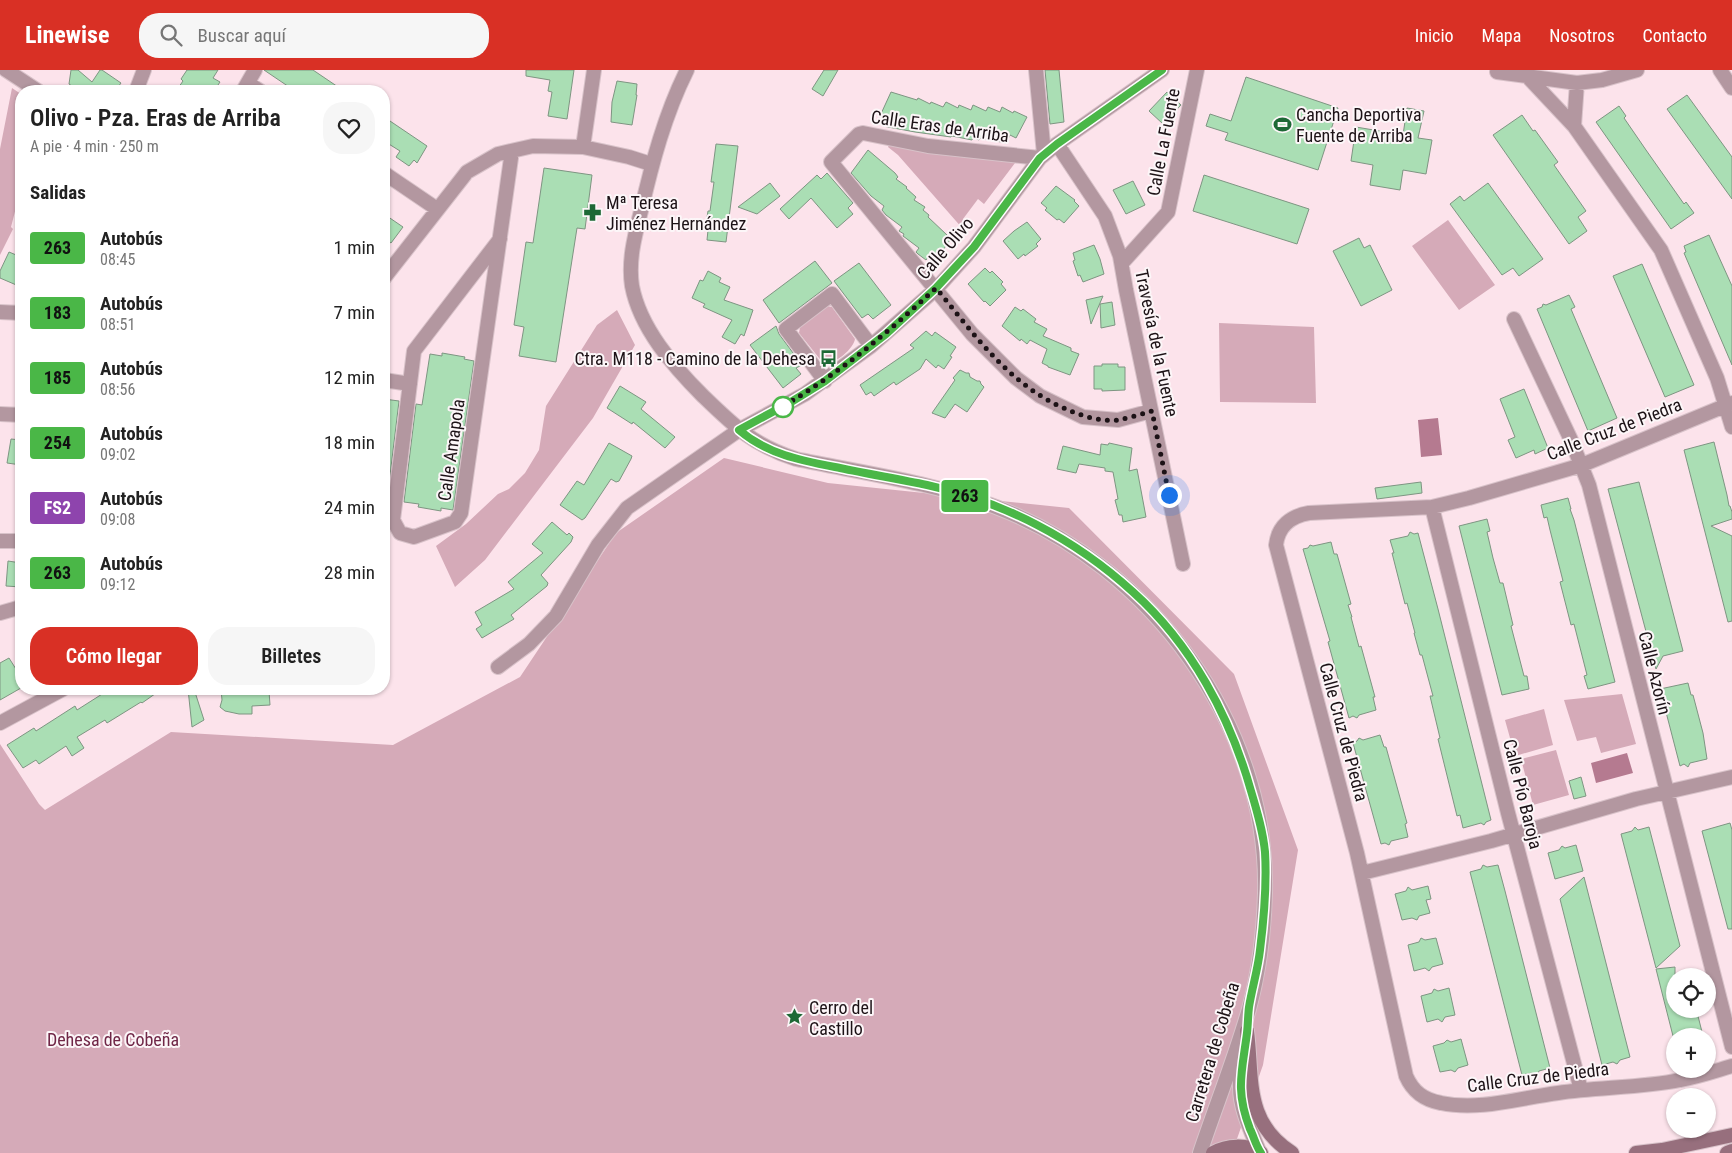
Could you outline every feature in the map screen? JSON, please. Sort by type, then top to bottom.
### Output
[{"type":"main road","points":[[1247,1031],[1250,1081],[1255,1106],[1272,1135],[1292,1153]]},
{"type":"main road","points":[[1636,1153],[1662,1150],[1732,1135]]},
{"type":"main road","points":[[1213,1153],[1232,1147],[1246,1147],[1260,1152]]},
{"type":"main road","points":[[1727,1153],[1732,1151]]},
{"type":"street","points":[[6,70],[29,85]]},
{"type":"street","points":[[138,85],[144,70]]},
{"type":"street","points":[[247,85],[255,70]]},
{"type":"street","points":[[582,147],[594,70]]},
{"type":"street","name":"Carretera de Cobeña","points":[[687,70],[651,164],[633,244],[631,273],[636,300],[650,330],[681,372],[739,430],[754,441],[770,449],[796,459],[930,486],[971,498],[1014,514],[1059,537],[1088,556],[1135,594],[1155,615],[1186,653],[1218,706],[1240,753],[1258,812],[1264,852],[1265,894],[1260,954],[1249,1008],[1200,1153]]},
{"type":"street","points":[[1036,70],[1042,156]]},
{"type":"street","name":"Calle Olivo","points":[[498,667],[529,644],[556,616],[598,545],[627,508],[739,430],[825,381],[871,346],[936,288],[974,247],[1042,156],[1162,70]]},
{"type":"street","name":"Calle La Fuente","points":[[1122,263],[1168,212],[1197,70]]},
{"type":"street","points":[[1497,72],[1577,83],[1602,80],[1637,70]]},
{"type":"street","points":[[1720,70],[1732,88]]},
{"type":"street","points":[[1527,76],[1574,126],[1661,250],[1729,404],[1732,427]]},
{"type":"street","points":[[1574,126],[1577,83]]},
{"type":"street","name":"Calle Eras de Arriba","points":[[936,288],[831,162],[859,134],[863,133],[928,146],[1042,156]]},
{"type":"street","name":"Travesía de la Fuente","points":[[1057,144],[1105,216],[1120,256],[1183,564]]},
{"type":"street","points":[[390,270],[467,172],[498,154],[533,146],[582,147],[629,157],[651,164]]},
{"type":"street","name":"Calle Amapola","points":[[500,239],[414,351],[393,520],[400,532],[414,537],[455,522],[461,513],[500,239],[512,151]]},
{"type":"street","points":[[390,177],[437,208]]},
{"type":"street","points":[[936,288],[991,355],[1016,378],[1040,396],[1083,417],[1118,420],[1152,411]]},
{"type":"street","points":[[825,381],[786,329],[832,294],[871,346]]},
{"type":"street","points":[[0,312],[15,313]]},
{"type":"street","name":"Calle Azorín","points":[[1514,319],[1582,465],[1588,485],[1732,1047]]},
{"type":"street","points":[[390,381],[410,384]]},
{"type":"street","name":"Calle Cruz de Piedra","points":[[1729,404],[1582,465],[1469,498],[1432,507],[1302,514],[1289,520],[1279,532],[1277,553],[1362,873],[1406,1076],[1414,1089],[1429,1100],[1448,1104],[1489,1104],[1581,1090],[1676,1081],[1732,1066]]},
{"type":"street","points":[[0,414],[15,415]]},
{"type":"street","name":"Calle Pío Baroja","points":[[1432,507],[1514,835],[1581,1090]]},
{"type":"street","points":[[0,540],[15,541]]},
{"type":"street","points":[[0,613],[15,609]]},
{"type":"street","points":[[0,723],[52,695]]},
{"type":"street","points":[[1362,873],[1514,835],[1636,799],[1732,777]]},
{"type":"street","points":[[1249,1008],[1240,1086],[1241,1100],[1260,1152]]},
{"type":"green space","points":[[12,88],[15,90],[15,211],[11,227],[13,229],[0,255],[0,149]]},
{"type":"green space","points":[[889,145],[1015,163],[984,204],[978,199],[963,219],[968,225],[963,229],[898,155],[888,147]]},
{"type":"green space","points":[[1448,220],[1495,285],[1459,310],[1412,246]]},
{"type":"green space","points":[[827,306],[832,307],[855,339],[851,348],[837,360],[823,363],[799,333],[800,327]]},
{"type":"green space","points":[[617,310],[635,345],[593,418],[485,560],[455,587],[436,546],[466,524],[498,494],[509,489],[525,473],[539,450],[546,406],[597,325]]},
{"type":"green space","points":[[1219,323],[1314,327],[1316,403],[1220,402]]},
{"type":"green space","name":"Dehesa de Cobeña","points":[[724,458],[828,483],[1069,508],[1234,674],[1298,850],[1263,1065],[1232,1153],[0,1153],[0,744],[39,804],[45,810],[171,732],[393,745],[520,677],[616,533]]},
{"type":"green space","points":[[1622,694],[1636,744],[1601,753],[1596,737],[1577,741],[1564,700]]},
{"type":"green space","points":[[1544,709],[1553,745],[1515,756],[1505,720]]},
{"type":"green space","points":[[1556,750],[1569,795],[1533,805],[1521,759]]},
{"type":"shaded area","points":[[1438,418],[1442,455],[1421,457],[1418,420]]},
{"type":"shaded area","points":[[1627,753],[1633,773],[1596,783],[1591,763]]},
{"type":"building","points":[[71,70],[78,70],[92,82],[100,70],[102,70],[121,83],[120,85],[69,84]]},
{"type":"building","points":[[187,70],[218,70],[213,78],[220,82],[218,85],[180,85],[183,81],[181,79]]},
{"type":"building","points":[[264,70],[313,70],[335,85],[286,85]]},
{"type":"building","points":[[526,70],[574,70],[567,119],[548,116],[552,92],[548,91],[550,80],[526,76]]},
{"type":"building","points":[[824,70],[838,70],[823,96],[812,89]]},
{"type":"building","points":[[1045,70],[1059,70],[1064,122],[1050,124]]},
{"type":"building","name":"Cancha Deportiva Fuente de Arriba","points":[[1246,77],[1338,108],[1318,170],[1225,140],[1228,133],[1206,126],[1210,114],[1231,121]]},
{"type":"building","points":[[617,81],[637,84],[632,125],[611,122],[612,102]]},
{"type":"building","points":[[891,92],[917,100],[918,98],[930,104],[931,102],[943,107],[946,102],[958,108],[959,105],[971,110],[973,105],[986,111],[988,107],[1000,112],[1002,107],[1027,117],[1016,138],[1010,135],[1006,143],[981,138],[979,140],[973,137],[972,140],[915,132],[883,126],[887,119],[880,116]]},
{"type":"building","points":[[1167,92],[1181,105],[1163,124],[1149,111]]},
{"type":"building","points":[[1687,95],[1732,157],[1732,199],[1667,109]]},
{"type":"building","points":[[1619,106],[1626,116],[1624,118],[1646,150],[1684,204],[1686,202],[1694,213],[1671,229],[1596,122]]},
{"type":"building","points":[[1407,108],[1424,111],[1418,138],[1432,140],[1426,174],[1403,170],[1400,190],[1370,185],[1373,165],[1351,161],[1356,127],[1403,135]]},
{"type":"building","points":[[1522,115],[1558,162],[1554,165],[1586,211],[1578,217],[1587,231],[1569,244],[1493,135]]},
{"type":"building","points":[[390,121],[427,146],[417,163],[414,160],[409,166],[396,157],[400,151],[390,145]]},
{"type":"building","points":[[716,144],[738,146],[726,242],[707,240],[708,230],[705,230],[714,182],[711,182]]},
{"type":"building","points":[[868,150],[895,173],[898,177],[896,179],[907,187],[916,197],[914,200],[925,207],[923,210],[929,215],[928,217],[947,235],[946,237],[950,240],[936,260],[930,255],[926,260],[916,252],[919,248],[899,231],[902,227],[886,215],[882,210],[884,206],[871,196],[851,173]]},
{"type":"building","points":[[544,168],[592,175],[585,229],[577,228],[556,362],[519,356],[524,327],[514,325],[526,242],[533,243]]},
{"type":"building","points":[[827,173],[853,203],[848,208],[853,214],[837,228],[811,198],[789,219],[780,209],[817,175],[821,179]]},
{"type":"building","points":[[1204,175],[1309,209],[1297,244],[1193,211]]},
{"type":"building","points":[[1133,181],[1145,205],[1126,214],[1113,190]]},
{"type":"building","points":[[770,183],[780,196],[757,214],[738,207]]},
{"type":"building","points":[[1488,183],[1543,259],[1519,276],[1513,268],[1502,275],[1450,204],[1460,196],[1464,201]]},
{"type":"building","points":[[1056,186],[1075,200],[1079,206],[1064,223],[1045,210],[1047,208],[1041,203]]},
{"type":"building","points":[[390,218],[403,227],[390,242]]},
{"type":"building","points":[[1027,222],[1041,239],[1036,244],[1038,246],[1018,259],[1003,241]]},
{"type":"building","points":[[1709,235],[1732,286],[1732,365],[1684,253],[1686,252],[1684,246]]},
{"type":"building","points":[[1359,238],[1364,248],[1370,245],[1392,290],[1361,306],[1333,251]]},
{"type":"building","points":[[1094,245],[1104,274],[1083,282],[1080,275],[1078,276],[1073,261],[1075,260],[1073,253]]},
{"type":"building","points":[[9,252],[15,254],[15,284],[0,278],[0,271]]},
{"type":"building","points":[[815,261],[832,283],[779,323],[763,300]]},
{"type":"building","points":[[859,263],[891,305],[873,319],[868,314],[862,318],[834,281]]},
{"type":"building","points":[[1642,264],[1694,385],[1665,397],[1613,276]]},
{"type":"building","points":[[985,268],[990,273],[992,271],[1003,282],[1001,284],[1006,290],[990,306],[968,284]]},
{"type":"building","points":[[708,271],[721,278],[719,282],[730,287],[724,300],[753,310],[744,336],[741,334],[735,344],[722,337],[732,320],[703,307],[705,304],[692,298],[700,280],[703,281]]},
{"type":"building","points":[[1569,295],[1575,307],[1571,309],[1617,418],[1588,431],[1537,309],[1542,307],[1543,304],[1546,305]]},
{"type":"building","points":[[1103,296],[1091,324],[1086,300]]},
{"type":"building","points":[[1112,302],[1115,325],[1101,328],[1100,304]]},
{"type":"building","points":[[1015,307],[1021,311],[1023,309],[1036,319],[1034,322],[1047,329],[1043,336],[1071,348],[1071,351],[1079,354],[1070,375],[1042,363],[1047,349],[1030,340],[1027,344],[1021,339],[1020,341],[1002,326]]},
{"type":"building","points":[[776,326],[779,334],[802,365],[796,368],[801,374],[783,388],[750,345]]},
{"type":"building","points":[[926,331],[932,336],[935,332],[956,347],[944,369],[938,365],[936,368],[926,359],[920,369],[896,385],[894,382],[874,396],[871,392],[866,395],[860,385],[914,348],[910,345]]},
{"type":"building","points":[[442,353],[465,357],[464,359],[474,361],[453,510],[441,508],[441,511],[418,507],[419,504],[404,502],[416,404],[422,405],[430,354],[442,356]]},
{"type":"building","points":[[1102,364],[1118,364],[1118,367],[1125,367],[1125,390],[1102,391],[1102,389],[1094,389],[1094,366],[1102,366]]},
{"type":"building","points":[[960,370],[969,373],[970,377],[980,381],[984,387],[967,412],[955,404],[945,418],[932,413],[955,380],[953,378]]},
{"type":"building","points":[[620,386],[646,402],[641,409],[675,437],[665,448],[633,422],[632,424],[607,408]]},
{"type":"building","points":[[1524,389],[1548,448],[1535,454],[1534,450],[1516,458],[1508,440],[1515,437],[1500,399]]},
{"type":"building","points":[[390,400],[399,401],[390,475]]},
{"type":"building","points":[[11,439],[15,439],[15,464],[7,463]]},
{"type":"building","points":[[1714,442],[1732,512],[1732,519],[1711,526],[1732,536],[1732,621],[1728,622],[1684,450]]},
{"type":"building","points":[[609,443],[632,456],[631,459],[619,481],[616,482],[611,479],[582,520],[560,505],[577,481],[584,485]]},
{"type":"building","points":[[1109,443],[1132,448],[1129,471],[1137,469],[1146,517],[1123,522],[1115,500],[1118,499],[1113,472],[1105,471],[1105,468],[1079,464],[1076,473],[1057,469],[1063,446],[1100,455],[1101,444],[1108,445]]},
{"type":"building","points":[[1421,482],[1422,493],[1377,499],[1375,488]]},
{"type":"building","points":[[1639,482],[1683,651],[1663,656],[1656,669],[1608,489]]},
{"type":"building","points":[[1568,498],[1615,682],[1588,689],[1584,676],[1587,675],[1574,624],[1571,625],[1560,582],[1563,581],[1547,517],[1544,518],[1541,505]]},
{"type":"building","points":[[1487,519],[1490,531],[1487,532],[1493,558],[1500,583],[1503,583],[1513,625],[1511,626],[1524,676],[1527,676],[1529,689],[1502,695],[1459,526]]},
{"type":"building","points":[[552,522],[567,535],[569,533],[573,537],[571,542],[541,575],[548,583],[547,586],[511,615],[514,619],[482,638],[476,629],[482,625],[475,612],[514,589],[508,582],[543,553],[532,544]]},
{"type":"building","points":[[1410,532],[1418,533],[1438,609],[1491,820],[1484,825],[1481,823],[1463,828],[1460,815],[1457,816],[1438,739],[1440,738],[1430,696],[1433,696],[1407,603],[1405,604],[1392,553],[1394,553],[1390,540],[1408,536]]},
{"type":"building","points":[[1331,542],[1334,554],[1337,554],[1351,604],[1348,605],[1351,617],[1375,697],[1373,697],[1376,710],[1359,715],[1357,718],[1353,716],[1349,718],[1328,642],[1330,641],[1303,549],[1308,548],[1310,545]]},
{"type":"building","points":[[8,561],[15,562],[15,587],[6,586]]},
{"type":"building","points":[[9,658],[15,668],[15,691],[0,700],[0,663]]},
{"type":"building","points":[[1688,683],[1703,733],[1707,759],[1690,763],[1688,767],[1684,764],[1680,766],[1660,689]]},
{"type":"building","points":[[101,695],[153,695],[107,723],[105,720],[77,737],[84,748],[72,756],[66,746],[39,764],[36,760],[23,768],[7,745],[34,728],[36,731],[75,706],[77,710]]},
{"type":"building","points":[[189,695],[196,695],[204,720],[192,727]]},
{"type":"building","points":[[222,695],[269,695],[270,705],[252,706],[252,714],[239,714],[225,711],[220,707]]},
{"type":"building","points":[[1380,735],[1384,747],[1386,747],[1407,823],[1405,824],[1408,837],[1391,841],[1389,845],[1381,844],[1353,743],[1359,738],[1363,740]]},
{"type":"building","points":[[1581,777],[1586,796],[1574,799],[1569,781]]},
{"type":"building","points":[[1730,823],[1732,830],[1732,929],[1728,929],[1702,831]]},
{"type":"building","points":[[1635,827],[1638,830],[1649,827],[1680,946],[1656,968],[1621,834],[1632,831]]},
{"type":"building","points":[[1576,845],[1583,871],[1555,879],[1548,853],[1559,850],[1562,846],[1565,848]]},
{"type":"building","points":[[1483,865],[1487,867],[1498,865],[1550,1068],[1539,1071],[1536,1076],[1532,1073],[1522,1075],[1470,872],[1481,869]]},
{"type":"building","points":[[1584,877],[1630,1057],[1620,1060],[1617,1064],[1613,1062],[1602,1065],[1560,899]]},
{"type":"building","points":[[1428,886],[1431,899],[1426,900],[1430,913],[1419,916],[1417,920],[1412,918],[1402,920],[1395,894],[1406,891],[1408,887],[1412,890]]},
{"type":"building","points":[[1421,938],[1425,940],[1436,938],[1443,964],[1432,967],[1429,971],[1425,968],[1414,971],[1408,945],[1419,942]]},
{"type":"building","points":[[1675,967],[1666,968],[1666,1008],[1656,969]]},
{"type":"building","points":[[1449,988],[1455,1015],[1445,1017],[1442,1022],[1438,1019],[1427,1022],[1421,996],[1432,993],[1434,989],[1438,991]]},
{"type":"building","points":[[1668,1018],[1698,1018],[1701,1028],[1671,1028]]},
{"type":"building","points":[[1461,1039],[1468,1065],[1458,1068],[1455,1072],[1451,1070],[1440,1072],[1433,1046],[1444,1043],[1447,1040],[1451,1042]]},
{"type":"bus line","name":"263","points":[[1162,70],[1040,158],[974,247],[936,288],[886,334],[825,381],[739,430],[745,436],[780,454],[796,459],[930,486],[984,502],[1031,522],[1059,537],[1114,575],[1155,615],[1186,653],[1218,706],[1240,753],[1262,830],[1265,873],[1264,916],[1260,954],[1249,1008],[1240,1086],[1241,1100],[1261,1153]]},
{"type":"place","name":"Cancha Deportiva Fuente de Arriba","points":[[1282,124]]},
{"type":"place","name":"Mª Teresa Jiménez Hernández","points":[[592,212]]},
{"type":"place","name":"Ctra. M118 - Camino de la Dehesa","points":[[829,358]]},
{"type":"place","name":"Cerro del Castillo","points":[[795,1017]]},
{"type":"route","points":[[783,407],[780,408],[805,394],[843,368],[886,334],[936,288],[991,355],[1016,378],[1040,396],[1083,417],[1118,420],[1152,411],[1169,495]]}]
